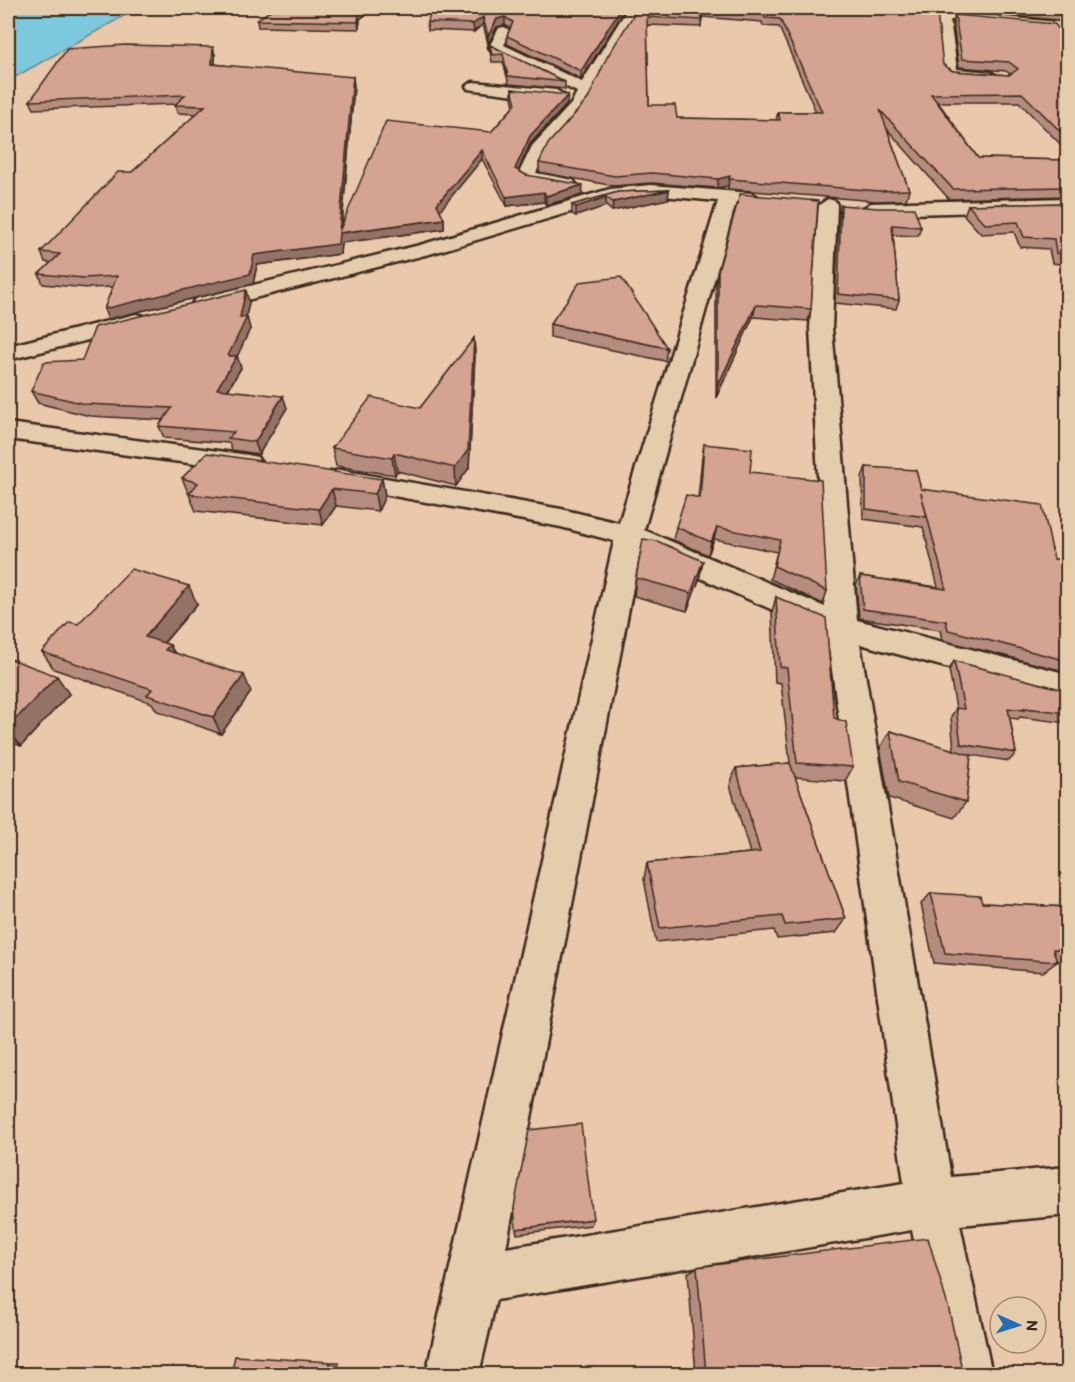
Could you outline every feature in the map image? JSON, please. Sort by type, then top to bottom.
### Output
[{"type":"street","points":[[616,193],[526,177],[538,150],[578,106],[598,64],[634,8]]},
{"type":"street","points":[[866,8],[944,13],[1057,26],[1068,43]]},
{"type":"street","points":[[944,13],[950,73],[1006,77]]},
{"type":"street","points":[[504,31],[496,47],[584,94]]},
{"type":"street","points":[[472,86],[584,94]]},
{"type":"street","points":[[184,309],[426,249],[616,193],[651,190],[773,200]]},
{"type":"street","points":[[453,1374],[475,1278],[629,535],[729,196]]},
{"type":"street","points":[[966,1374],[931,1203],[842,628],[821,328],[817,204],[876,209],[1068,204]]},
{"type":"street","points":[[8,353],[160,315]]},
{"type":"street","points":[[8,431],[276,467]]},
{"type":"street","points":[[311,472],[561,518],[629,535],[788,602],[842,628],[1068,687]]},
{"type":"street","points":[[475,1278],[931,1203],[1068,1191]]},
{"type":"water","points":[[8,8],[138,8],[8,81]]},
{"type":"building","points":[[274,8],[364,8],[359,12],[358,22],[257,20]]},
{"type":"building","points":[[433,8],[621,8],[581,71],[507,36],[513,22],[505,17],[497,19],[488,36],[483,17],[473,24],[427,22]]},
{"type":"building","points":[[638,8],[880,8],[937,13],[943,65],[953,71],[1009,75],[1018,69],[1009,62],[962,59],[955,15],[1055,24],[1064,39],[1068,40],[1068,139],[1022,93],[931,94],[978,158],[1068,160],[1068,187],[953,189],[880,110],[909,190],[879,191],[729,179],[730,176],[718,179],[652,173],[615,176],[539,163],[548,144],[588,99],[607,57]],"holes":[[[702,9],[763,14],[765,18],[780,19],[822,112],[778,112],[780,120],[677,118],[675,105],[649,105],[647,17],[702,20]]]},
{"type":"building","points":[[1011,8],[1068,8],[1068,15],[1060,12]]},
{"type":"building","points":[[125,45],[213,47],[212,64],[353,77],[339,232],[386,121],[491,132],[516,104],[512,89],[568,95],[530,136],[515,169],[526,175],[583,185],[546,196],[544,192],[506,197],[482,150],[437,204],[444,219],[339,233],[338,244],[254,255],[250,274],[104,309],[117,276],[84,278],[39,274],[60,254],[41,252],[118,172],[132,172],[205,106],[175,105],[185,95],[30,101],[67,49]]},
{"type":"building","points":[[490,45],[565,82],[508,76],[503,54],[492,55]]},
{"type":"building","points":[[669,190],[613,202],[606,197],[576,207],[572,205],[618,192]]},
{"type":"building","points":[[740,194],[818,201],[811,309],[756,305],[718,385],[718,271]]},
{"type":"building","points":[[1068,203],[1068,255],[1056,253],[1054,239],[1024,237],[1018,222],[985,224],[968,205]]},
{"type":"building","points":[[841,205],[914,208],[921,227],[892,225],[899,300],[838,294]]},
{"type":"building","points":[[621,277],[667,348],[550,324],[580,282]]},
{"type":"building","points":[[246,290],[240,317],[247,317],[228,356],[237,356],[217,389],[283,396],[255,442],[228,438],[234,432],[159,426],[172,408],[85,404],[31,391],[44,362],[82,360],[95,327]]},
{"type":"building","points":[[474,338],[468,450],[455,468],[394,453],[392,458],[332,448],[371,397],[420,408]]},
{"type":"building","points":[[704,444],[752,449],[750,472],[821,480],[827,591],[774,566],[780,540],[717,527],[711,542],[676,527],[686,495],[700,498]]},
{"type":"building","points":[[207,453],[382,479],[375,494],[332,489],[319,509],[189,494],[198,483],[182,478]]},
{"type":"building","points":[[866,467],[916,470],[921,489],[1042,505],[1054,559],[1068,560],[1068,661],[948,630],[946,621],[863,609],[860,576],[946,589],[921,493],[927,517],[866,509]]},
{"type":"building","points":[[643,539],[657,541],[703,561],[691,593],[636,578]]},
{"type":"building","points":[[131,569],[189,586],[145,637],[170,645],[165,650],[244,675],[213,717],[147,695],[152,689],[42,652],[69,622],[78,624]]},
{"type":"building","points":[[776,597],[826,618],[834,718],[846,722],[853,767],[797,763],[787,668],[780,667]]},
{"type":"building","points":[[8,658],[57,676],[8,727]]},
{"type":"building","points":[[954,661],[1068,691],[1068,713],[1008,708],[1016,753],[961,744],[956,708],[964,709]]},
{"type":"building","points":[[890,731],[971,755],[966,802],[899,782]]},
{"type":"building","points":[[790,763],[846,919],[785,925],[782,916],[660,928],[647,863],[760,852],[736,768]]},
{"type":"building","points":[[931,893],[980,896],[982,903],[1068,907],[1068,950],[1053,949],[1057,962],[945,953]]},
{"type":"building","points":[[581,1124],[593,1219],[516,1229],[514,1207],[529,1130]]},
{"type":"building","points":[[928,1238],[949,1310],[963,1374],[706,1374],[697,1267]]},
{"type":"building","points":[[235,1356],[330,1362],[328,1374],[231,1374]]}]
